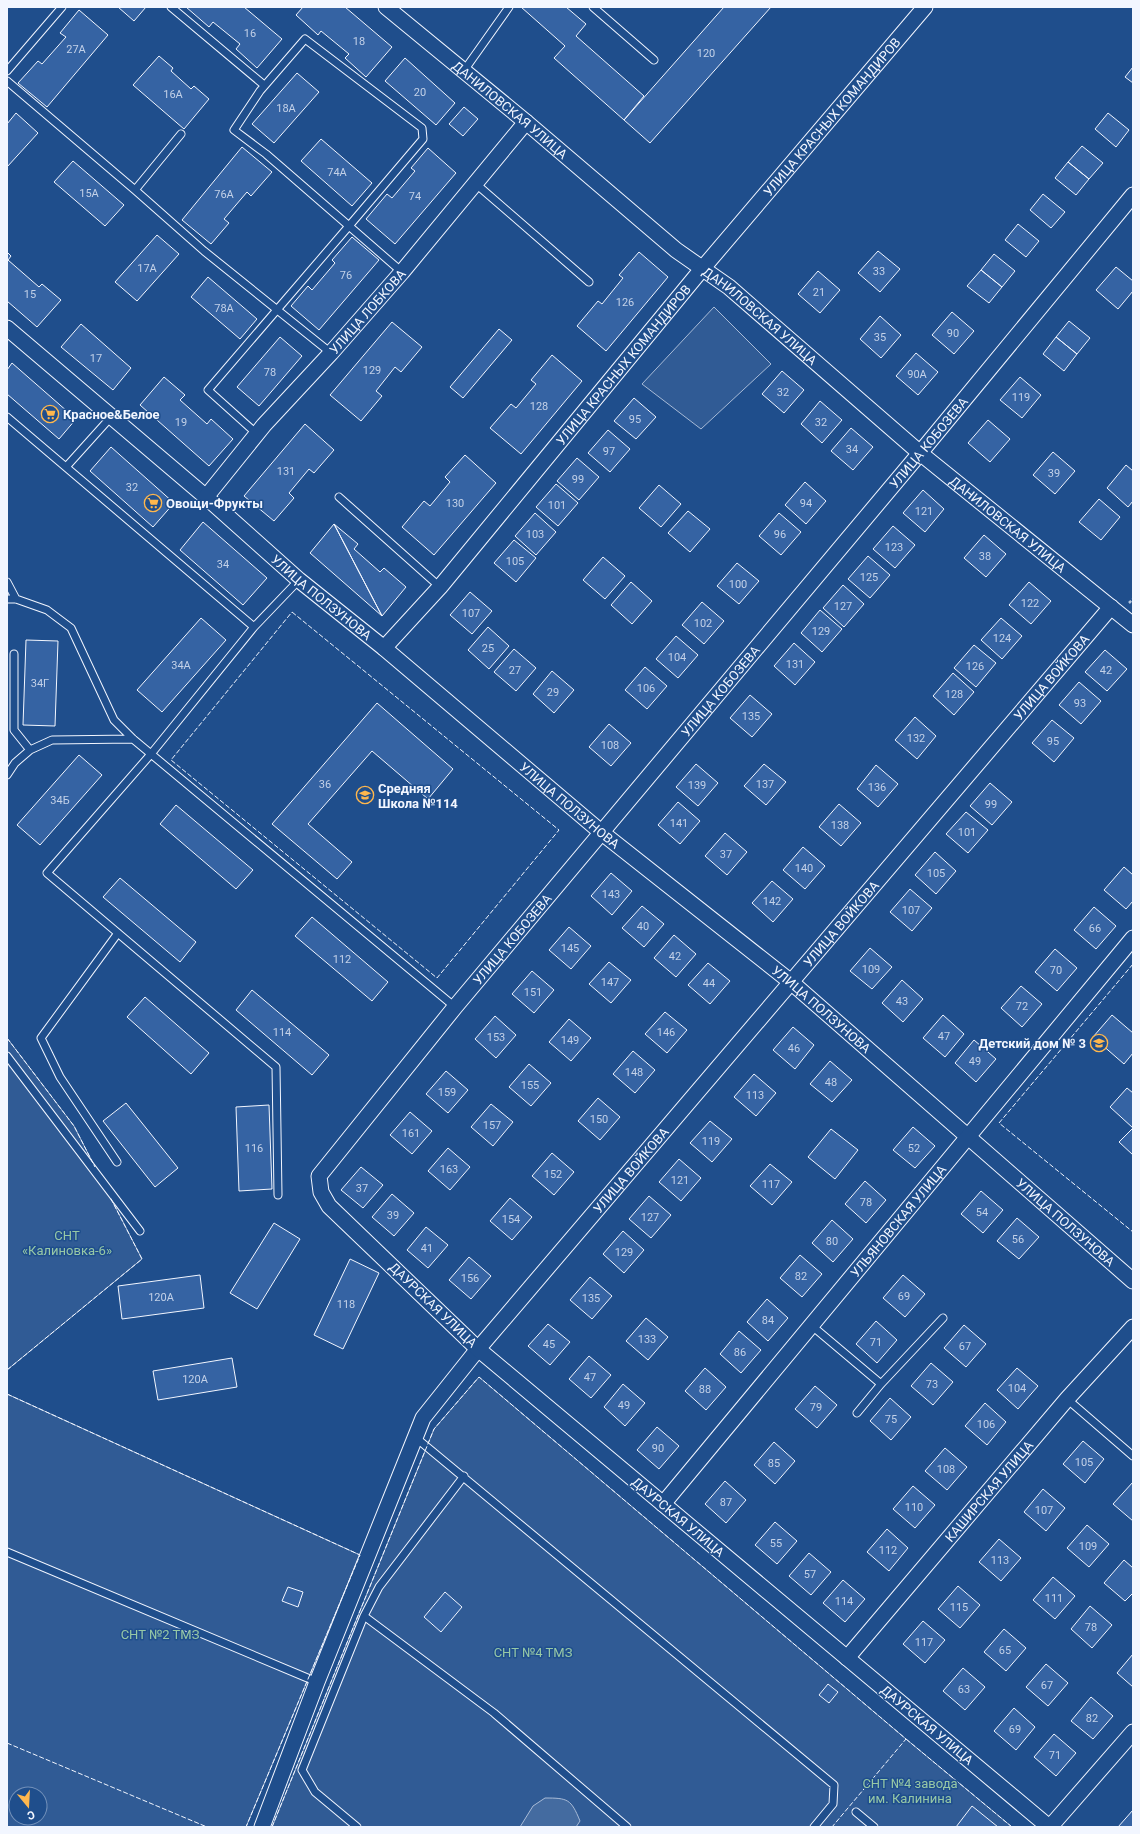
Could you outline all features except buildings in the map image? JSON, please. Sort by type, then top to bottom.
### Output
[{"type":"street","name":"ДАНИЛОВСКАЯ УЛИЦА","points":[[386,7],[463,72],[526,122],[676,250],[729,287],[920,453],[1133,625]]},
{"type":"street","name":"УЛИЦА КРАСНЫХ КОМАНДИРОВ","points":[[384,648],[440,587],[702,269],[926,7]]},
{"type":"street","name":"УЛИЦА ЛОБКОВА","points":[[206,497],[257,434],[402,272],[526,122]]},
{"type":"street","name":"УЛИЦА КОБОЗЕВА","points":[[321,1192],[318,1176],[455,1007],[920,453],[1133,195]]},
{"type":"street","name":"УЛИЦА ПОЛЗУНОВА","points":[[7,328],[206,497],[299,580],[384,648],[601,832],[791,982],[968,1135],[1133,1281]]},
{"type":"street","name":"УЛИЦА ВОЙКОВА","points":[[262,1827],[317,1682],[423,1418],[478,1349],[1111,607]]},
{"type":"street","name":"УЛЬЯНОВСКАЯ УЛИЦА","points":[[663,1504],[1133,938]]},
{"type":"street","name":"ДАУРСКАЯ УЛИЦА","points":[[321,1192],[329,1206],[478,1349],[1050,1827]]},
{"type":"street","name":"КАШИРСКАЯ УЛИЦА","points":[[847,1658],[1067,1399],[1133,1327]]},
{"type":"street","points":[[1050,1827],[1133,1732]]},
{"type":"lane","points":[[7,71],[62,7]]},
{"type":"lane","points":[[171,7],[264,85]]},
{"type":"lane","points":[[463,72],[509,7]]},
{"type":"lane","points":[[593,7],[654,60]]},
{"type":"lane","points":[[257,434],[208,390],[276,310],[349,226],[423,139],[422,128],[304,39],[264,85],[234,130],[266,154],[349,226],[402,272]]},
{"type":"lane","points":[[7,81],[204,251],[331,353]]},
{"type":"lane","points":[[135,190],[182,134]]},
{"type":"lane","points":[[475,183],[589,282]]},
{"type":"lane","points":[[7,417],[254,626]]},
{"type":"lane","points":[[66,467],[111,417]]},
{"type":"lane","points":[[339,497],[440,587]]},
{"type":"lane","points":[[278,1195],[276,1067],[47,873],[151,754],[254,626],[299,580]]},
{"type":"lane","points":[[7,582],[16,599]]},
{"type":"lane","points":[[7,599],[16,599],[47,610],[71,628],[114,720],[133,739],[455,1007]]},
{"type":"lane","points":[[14,654],[14,730],[30,750]]},
{"type":"lane","points":[[7,775],[15,763],[30,750],[52,740],[133,739]]},
{"type":"lane","points":[[117,1162],[60,1076],[41,1038],[118,934]]},
{"type":"lane","points":[[7,1056],[140,1231]]},
{"type":"lane","points":[[857,1413],[881,1384],[943,1318]]},
{"type":"lane","points":[[811,1325],[881,1384]]},
{"type":"lane","points":[[1067,1399],[1133,1456]]},
{"type":"lane","points":[[415,1437],[464,1476],[834,1785],[833,1804],[814,1827]]},
{"type":"lane","points":[[357,1827],[315,1792],[302,1770],[364,1616],[379,1587],[464,1476]]},
{"type":"lane","points":[[7,1552],[317,1682]]},
{"type":"lane","points":[[364,1616],[494,1713],[627,1827]]},
{"type":"lane","points":[[856,1812],[874,1827]]},
{"type":"shaded area","points":[[714,307],[771,364],[701,429],[642,384]]},
{"type":"shaded area","name":"СНТ «Калиновка-6»","points":[[7,1038],[74,1126],[142,1259],[7,1370]]},
{"type":"shaded area","name":"СНТ №4 ТМЗ","points":[[479,1377],[1012,1827],[272,1827],[434,1429]]},
{"type":"shaded area","name":"СНТ №2 ТМЗ","points":[[7,1394],[360,1555],[246,1827],[7,1827]]},
{"type":"shaded area","points":[[545,1798],[559,1798],[568,1801],[574,1808],[580,1821],[576,1827],[520,1827],[533,1806]]},
{"type":"fence","points":[[292,612],[559,830],[437,978],[171,760],[292,612]]},
{"type":"fence","points":[[1133,964],[999,1123],[1133,1232]]},
{"type":"fence","points":[[7,1038],[74,1126],[95,1167]]},
{"type":"fence","points":[[7,1370],[142,1259],[110,1197]]},
{"type":"fence","points":[[272,1827],[434,1429],[479,1377],[906,1739],[832,1827]]},
{"type":"fence","points":[[7,1394],[360,1555],[246,1827]]},
{"type":"fence","points":[[906,1739],[1012,1827]]},
{"type":"fence","points":[[7,1743],[207,1827]]},
{"type":"place","name":"Красное&Белое","points":[[50,414]]},
{"type":"place","name":"Овощи-Фрукты","points":[[153,503]]},
{"type":"place","name":"Средняя Школа №114","points":[[365,795]]},
{"type":"place","name":"Детский дом № 3","points":[[1099,1043]]},
{"type":"park label","name":"СНТ №4 завода им. Калинина","points":[[910,1790]]}]
